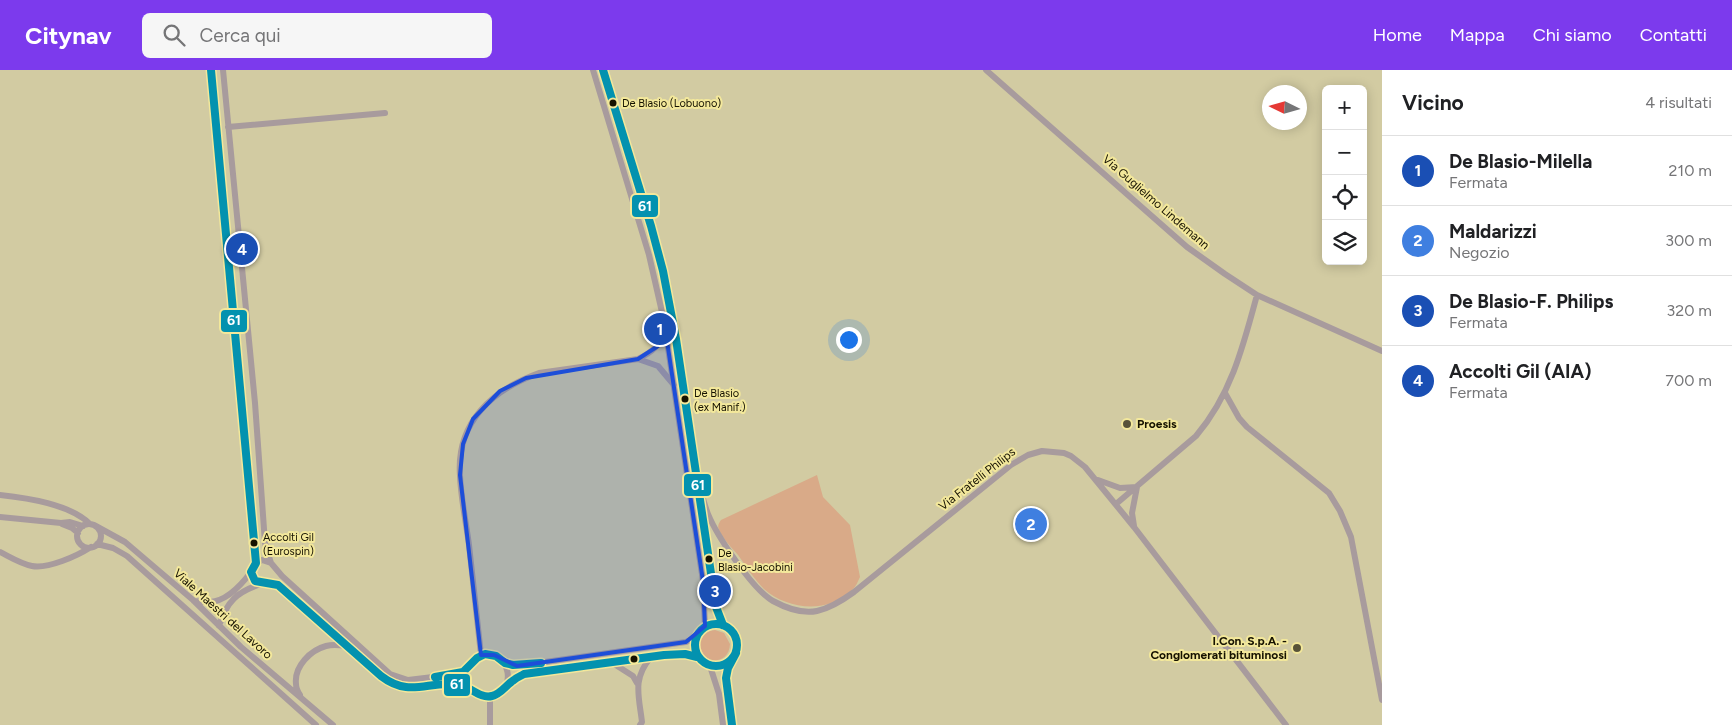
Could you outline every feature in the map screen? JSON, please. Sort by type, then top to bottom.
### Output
[{"type":"street","points":[[193,600],[210,603],[219,600],[252,572],[256,563],[211,70]]},
{"type":"street","points":[[224,70],[255,403],[262,518],[265,543],[271,562],[276,569],[390,674],[408,680],[458,674],[463,672],[471,662],[481,655],[494,655],[504,663],[517,666],[677,643],[696,637]]},
{"type":"street","points":[[593,70],[649,254],[664,321],[703,581],[706,626]]},
{"type":"street","points":[[603,70],[651,226],[662,271],[676,338],[716,607],[723,625],[733,633],[737,644],[737,651],[730,662],[726,678],[732,725]]},
{"type":"street","name":"Via Guglielmo Lindemann","points":[[986,70],[1187,247],[1258,296],[1382,351]]},
{"type":"street","points":[[228,127],[385,113]]},
{"type":"street","points":[[1116,504],[1196,436],[1206,424],[1225,393],[1239,362],[1258,296]]},
{"type":"street","points":[[481,655],[460,475],[463,444],[473,419],[500,392],[539,373],[638,359],[650,353],[658,346],[661,340],[664,321]]},
{"type":"street","points":[[638,359],[658,366],[675,386]]},
{"type":"street","points":[[1225,393],[1239,418],[1247,427],[1329,493],[1340,510],[1351,537],[1382,700]]},
{"type":"street","name":"Via Fratelli Philips","points":[[695,466],[708,513],[726,545],[762,593],[773,601],[798,611],[816,611],[835,605],[854,592],[1011,464],[1028,454],[1042,451],[1064,453],[1071,456],[1085,467],[1116,504],[1286,725]]},
{"type":"street","points":[[1096,480],[1120,488],[1137,487]]},
{"type":"street","points":[[1134,527],[1132,513],[1137,487]]},
{"type":"street","name":"Viale Maestri del Lavoro","points":[[0,495],[45,502],[78,515],[89,525],[125,542],[334,725]]},
{"type":"street","points":[[0,517],[89,525],[101,533],[101,537],[94,546],[48,565],[26,564],[0,552]]},
{"type":"street","points":[[61,523],[78,533],[79,541],[82,545],[94,546]]},
{"type":"street","points":[[78,533],[89,525]]},
{"type":"street","name":"Viale Maestri del Lavoro","points":[[94,546],[113,548],[127,556],[316,725]]},
{"type":"street","points":[[256,563],[262,560],[271,562]]},
{"type":"street","points":[[269,583],[275,578],[276,569]]},
{"type":"street","points":[[252,572],[254,580],[261,584]]},
{"type":"street","points":[[219,626],[231,600],[241,592],[261,584],[274,583],[381,676],[397,685],[414,688],[453,684],[462,685],[483,696],[490,697],[502,691],[506,686],[524,674],[685,654],[697,657],[710,666],[717,667],[730,662]]},
{"type":"street","points":[[697,657],[694,644],[696,637],[706,626],[711,624],[723,625]]},
{"type":"street","points":[[300,696],[296,684],[297,673],[308,655],[326,646],[335,644],[346,646]]},
{"type":"street","points":[[640,725],[642,722],[638,683],[643,665],[650,657]]},
{"type":"street","points":[[611,662],[633,676],[638,683]]},
{"type":"street","points":[[504,663],[509,674],[506,686]]},
{"type":"street","points":[[710,666],[718,694],[723,725]]},
{"type":"street","points":[[468,667],[466,679],[471,689]]},
{"type":"street","points":[[490,697],[490,725]]},
{"type":"highlighted area","points":[[664,321],[703,581],[705,626],[686,642],[517,666],[494,655],[481,655],[460,475],[463,444],[473,419],[500,391],[526,378],[638,359],[658,346]]},
{"type":"shaded area","points":[[817,475],[823,497],[850,525],[860,577],[853,589],[842,598],[831,603],[820,606],[796,605],[774,596],[764,589],[725,540],[718,526],[721,520]]},
{"type":"shaded area","points":[[715,630],[724,633],[730,644],[725,656],[715,660],[705,656],[700,643],[705,634]]},
{"type":"transit line","name":"61","points":[[211,70],[256,563],[251,572],[255,581],[278,585],[381,676],[392,683],[402,686],[460,685],[483,696],[492,696],[524,674],[664,655],[685,654],[697,657]]},
{"type":"transit line","name":"61","points":[[603,70],[663,271],[676,339],[716,607],[723,625]]},
{"type":"transit line","name":"61","points":[[720,624],[728,627],[734,633],[737,645],[734,657],[728,663],[712,666],[704,663],[698,657],[695,641],[698,633],[704,627],[720,624]]},
{"type":"transit line","name":"61","points":[[732,725],[726,678],[728,668],[736,653]]},
{"type":"transit line","name":"61","points":[[435,677],[463,672],[477,658],[485,654],[496,656],[505,663],[513,665],[541,663]]},
{"type":"place","name":"De Blasio (Lobuono)","points":[[613,103]]},
{"type":"place","name":"Accolti Gil (AIA)","points":[[242,249]]},
{"type":"place","name":"De Blasio-Milella","points":[[660,329]]},
{"type":"place","name":"De Blasio (ex Manif.)","points":[[685,399]]},
{"type":"place","name":"Proesis","points":[[1127,424]]},
{"type":"place","name":"Maldarizzi","points":[[1031,524]]},
{"type":"place","name":"Accolti Gil (Eurospin)","points":[[254,543]]},
{"type":"place","name":"De Blasio-Jacobini","points":[[709,559]]},
{"type":"place","name":"De Blasio-F. Philips","points":[[715,591]]},
{"type":"place","name":"I.Con. S.p.A. - Conglomerati bituminosi","points":[[1297,648]]}]
